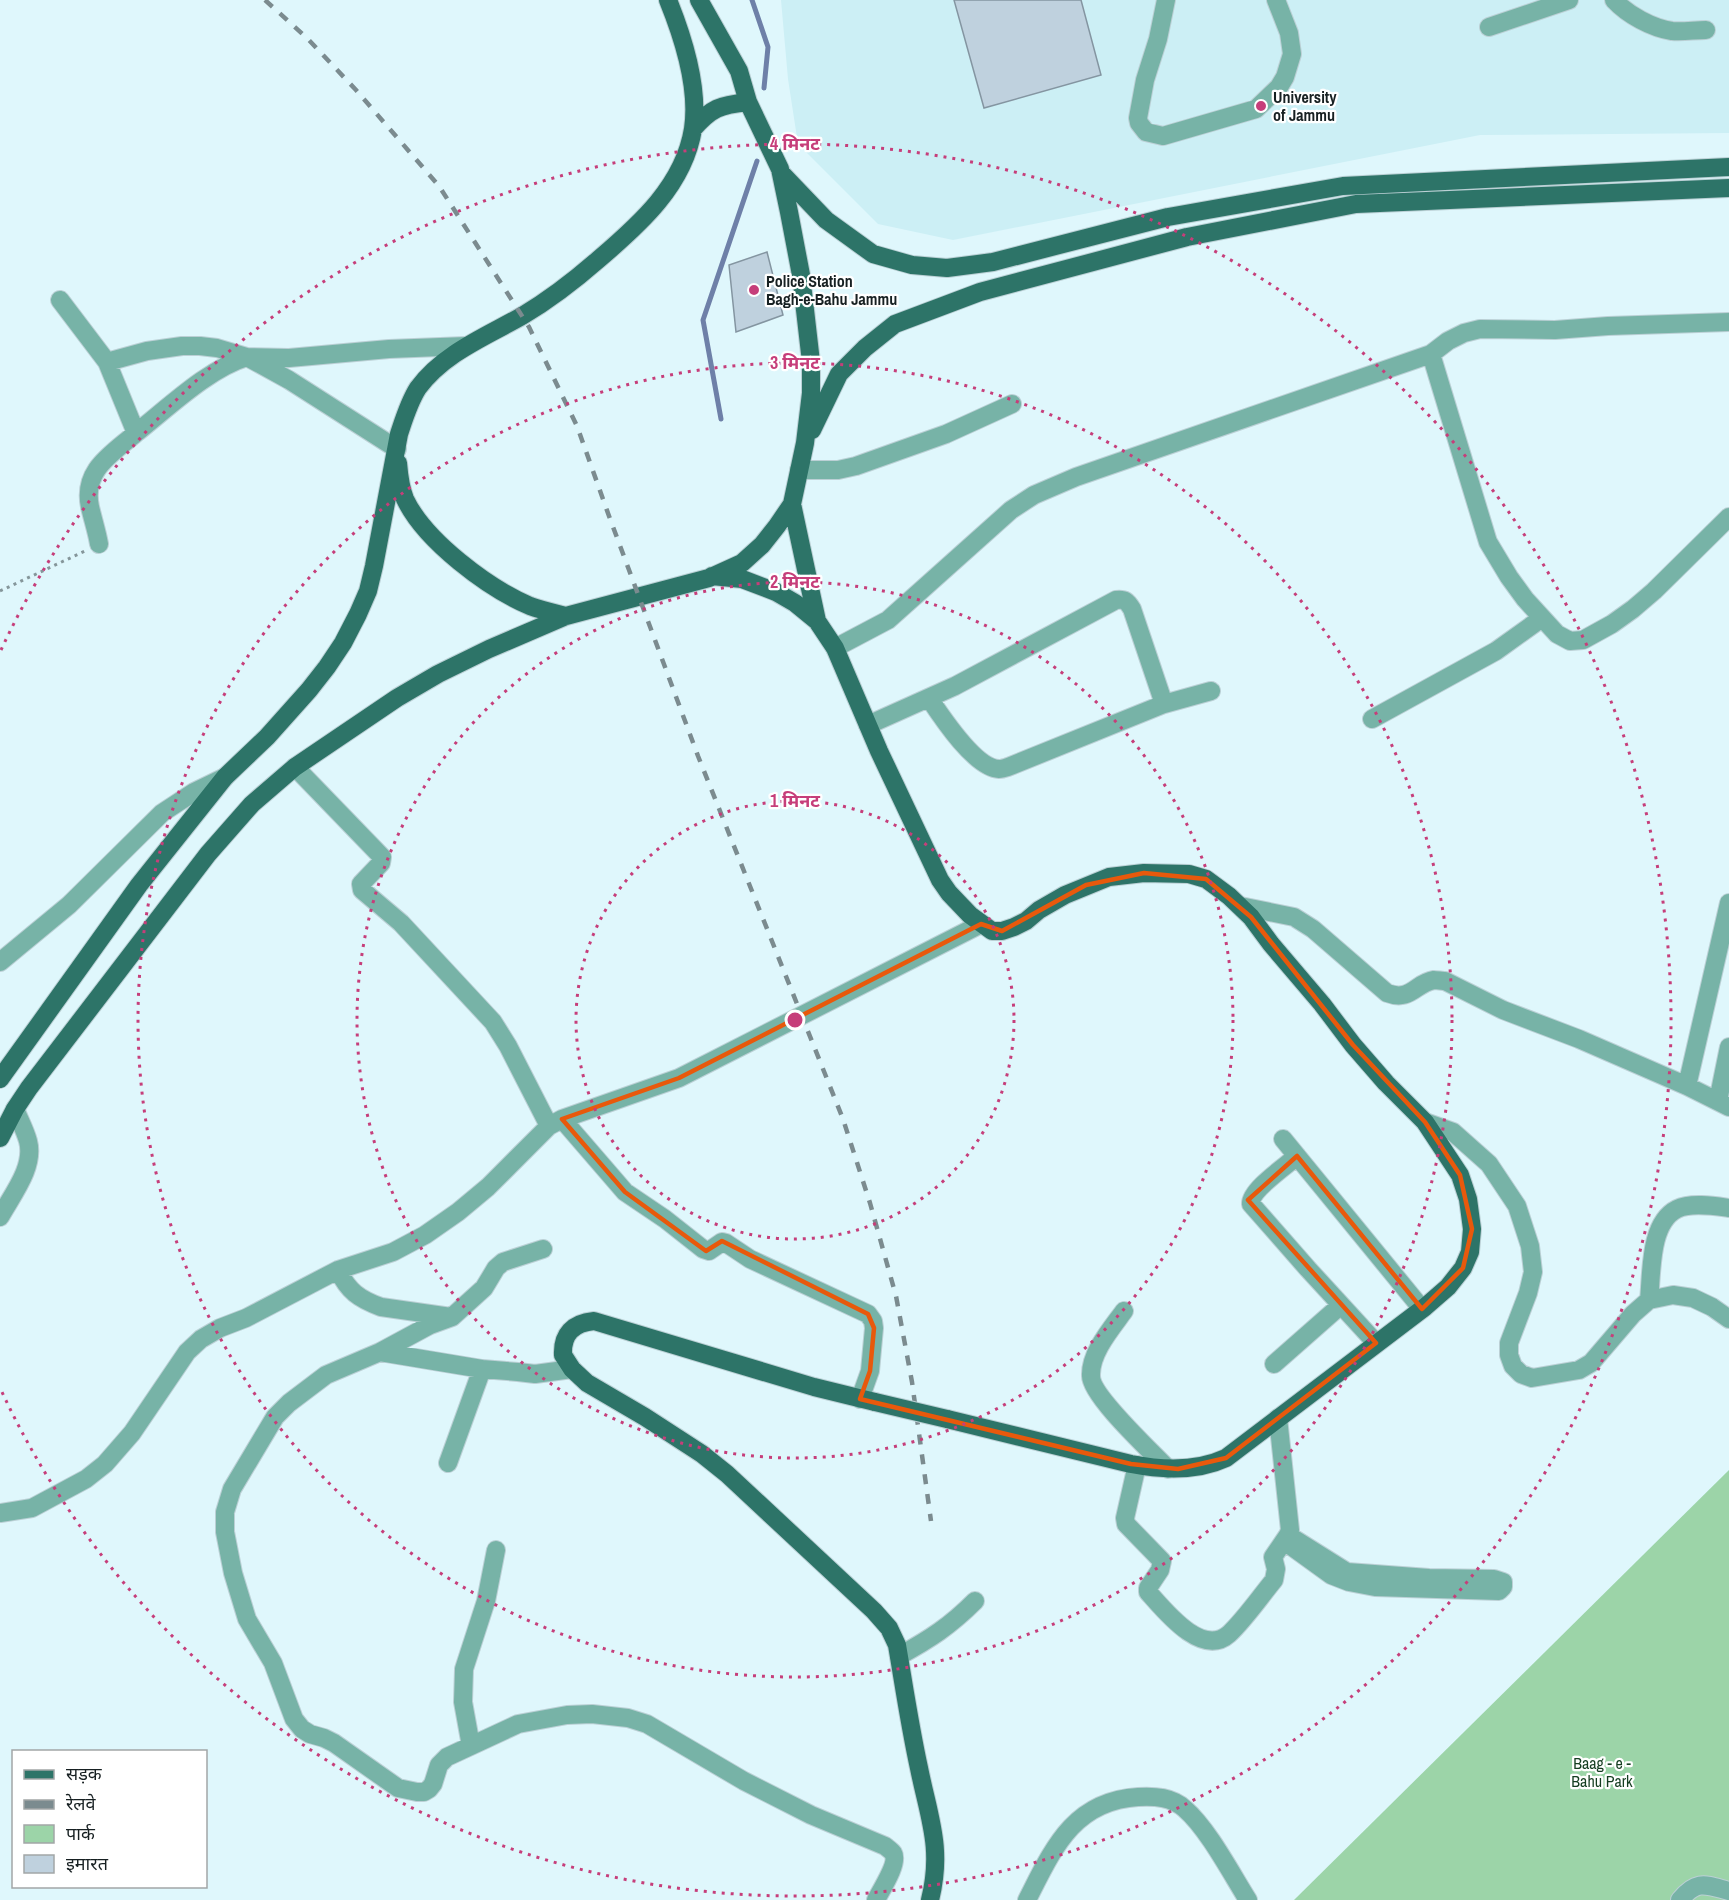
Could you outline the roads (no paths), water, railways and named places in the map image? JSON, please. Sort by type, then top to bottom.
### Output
[{"type":"main road","points":[[0,1080],[139,885],[225,777],[267,737],[309,690],[332,659],[358,614],[368,591],[399,434],[405,414],[417,390],[445,360],[523,315],[583,273],[628,234],[668,189],[679,170],[693,129],[694,104],[687,58],[668,0]]},
{"type":"main road","points":[[0,1138],[29,1088],[208,854],[252,804],[295,767],[397,698],[438,674],[489,649],[566,616],[712,576],[742,562],[762,545],[792,504],[805,443],[811,393],[801,275],[782,174],[748,102],[739,70],[699,0]]},
{"type":"main road","points":[[693,129],[706,114],[731,104],[748,102]]},
{"type":"main road","points":[[782,174],[826,220],[873,254],[912,265],[947,268],[993,262],[1168,217],[1343,186],[1729,167]]},
{"type":"main road","points":[[805,443],[839,374],[865,348],[895,324],[980,292],[1186,237],[1356,204],[1729,188]]},
{"type":"main road","points":[[397,448],[399,480],[404,497],[435,540],[479,575],[512,596],[531,606],[566,616]]},
{"type":"main road","points":[[792,504],[817,621]]},
{"type":"main road","points":[[712,576],[742,579],[776,592],[795,603],[817,621],[835,648],[879,751],[940,880],[969,915],[992,931],[1008,929],[1026,921],[1039,910],[1065,895],[1109,877],[1144,873],[1189,874],[1206,879],[1229,896],[1251,917],[1353,1045],[1386,1083],[1425,1122],[1460,1175],[1468,1199],[1473,1229],[1470,1252],[1463,1268],[1448,1287],[1226,1458],[1195,1467],[1137,1466],[868,1401],[751,1369],[594,1321],[584,1322],[568,1333],[564,1338],[563,1355],[572,1369],[587,1383],[645,1417],[728,1474],[874,1611],[894,1636],[937,1856],[930,1900]]},
{"type":"street","points":[[1166,0],[1158,39],[1143,89],[1138,118],[1138,123],[1142,128],[1152,134],[1163,135],[1256,109],[1279,87],[1288,71],[1292,54],[1289,33],[1276,0]]},
{"type":"street","points":[[1489,27],[1569,0]]},
{"type":"street","points":[[1614,0],[1621,8],[1655,26],[1671,31],[1706,30]]},
{"type":"street","points":[[60,300],[107,362],[136,433]]},
{"type":"street","points":[[835,648],[888,620],[1011,510],[1034,495],[1076,477],[1431,354],[1464,333],[1480,329],[1555,330],[1729,322]]},
{"type":"street","points":[[107,362],[147,351],[200,346],[217,348],[247,357],[289,380],[397,448]]},
{"type":"street","points":[[99,544],[90,506],[89,484],[93,474],[101,463],[136,433],[230,362],[247,357],[289,358],[389,349],[466,346]]},
{"type":"street","points":[[1431,354],[1488,542],[1509,577],[1542,618],[1563,638],[1583,640],[1634,609],[1729,517]]},
{"type":"street","points":[[799,471],[831,470],[856,466],[946,434],[1012,404]]},
{"type":"street","points":[[868,724],[955,686],[1116,600],[1124,599],[1132,609],[1164,704]]},
{"type":"street","points":[[1372,719],[1496,651],[1542,618]]},
{"type":"street","points":[[928,698],[950,730],[966,748],[987,765],[997,769],[1008,767],[1164,704],[1211,691]]},
{"type":"street","points":[[295,767],[382,857],[381,863],[362,884],[362,890],[401,923],[492,1022],[555,1123],[625,1192],[665,1219],[703,1249],[709,1251],[722,1242],[726,1243],[750,1259],[868,1314],[873,1321],[874,1328],[868,1401]]},
{"type":"street","points":[[0,962],[69,905],[162,813],[194,792],[225,777]]},
{"type":"street","points":[[1687,1086],[1729,903]]},
{"type":"street","points":[[1240,906],[1294,917],[1313,929],[1387,993],[1404,996],[1434,980],[1444,981],[1503,1010],[1579,1039],[1724,1104],[1729,1047]]},
{"type":"street","points":[[16,1511],[86,1479],[105,1464],[132,1433],[187,1352],[201,1339],[338,1270],[393,1252],[424,1235],[488,1187],[555,1123],[679,1078],[981,924]]},
{"type":"street","points":[[0,1216],[29,1158],[28,1142],[15,1109]]},
{"type":"street","points":[[1425,1122],[1453,1132],[1490,1164],[1517,1206],[1530,1246],[1533,1272],[1528,1293],[1509,1344],[1509,1355],[1513,1366],[1521,1374],[1532,1378],[1579,1370],[1591,1363],[1633,1314],[1649,1300],[1673,1295],[1693,1298],[1729,1319]]},
{"type":"street","points":[[1283,1139],[1422,1309]]},
{"type":"street","points":[[1297,1156],[1258,1189],[1252,1196],[1251,1204],[1376,1343]]},
{"type":"street","points":[[1649,1300],[1656,1237],[1666,1217],[1678,1209],[1689,1206],[1729,1208]]},
{"type":"street","points":[[543,1249],[503,1262],[496,1268],[484,1288],[452,1317],[430,1325],[380,1352],[326,1375],[289,1403],[275,1417],[232,1489],[225,1512],[225,1532],[233,1573],[247,1619],[273,1663],[294,1719],[302,1729],[334,1743],[398,1788],[424,1792],[433,1784],[442,1760],[518,1724],[567,1715],[592,1714],[628,1718],[646,1724],[744,1781],[811,1815],[885,1846],[893,1852],[894,1858],[892,1868],[876,1900]]},
{"type":"street","points":[[338,1270],[349,1289],[371,1304],[452,1317]]},
{"type":"street","points":[[1274,1364],[1341,1305]]},
{"type":"street","points":[[1124,1311],[1103,1341],[1093,1362],[1090,1375],[1092,1383],[1123,1422],[1168,1468]]},
{"type":"street","points":[[380,1352],[482,1369],[535,1374],[572,1369]]},
{"type":"street","points":[[448,1463],[482,1369]]},
{"type":"street","points":[[1137,1466],[1125,1518],[1126,1524],[1162,1561],[1160,1570],[1148,1588],[1148,1592],[1198,1638],[1216,1641],[1229,1635],[1274,1580],[1276,1569],[1273,1557],[1286,1538],[1289,1524],[1278,1418]]},
{"type":"street","points":[[1286,1538],[1347,1572],[1494,1579],[1503,1582],[1503,1587],[1499,1591],[1375,1587],[1355,1584],[1330,1575],[1286,1538]]},
{"type":"street","points":[[471,1746],[463,1702],[464,1669],[486,1601],[496,1550]]},
{"type":"street","points":[[899,1656],[937,1634],[956,1620],[975,1601]]},
{"type":"street","points":[[1027,1900],[1057,1846],[1087,1812],[1103,1803],[1130,1797],[1153,1796],[1170,1799],[1197,1820],[1248,1900]]},
{"type":"street","points":[[1680,1900],[1699,1884],[1729,1891]]},
{"type":"waterway","points":[[752,0],[768,47],[764,88]]},
{"type":"waterway","points":[[721,419],[703,320],[757,161]]},
{"type":"railway","points":[[265,0],[307,38],[356,90],[439,186],[529,327],[577,426],[698,756],[843,1119],[896,1296],[912,1382],[931,1521]]},
{"type":"place","name":"University of Jammu","points":[[1261,106]]},
{"type":"place","name":"Police Station Bagh-e-Bahu Jammu","points":[[754,290]]},
{"type":"park label","name":"Baag - e - Bahu Park","points":[[1602,1772]]}]
